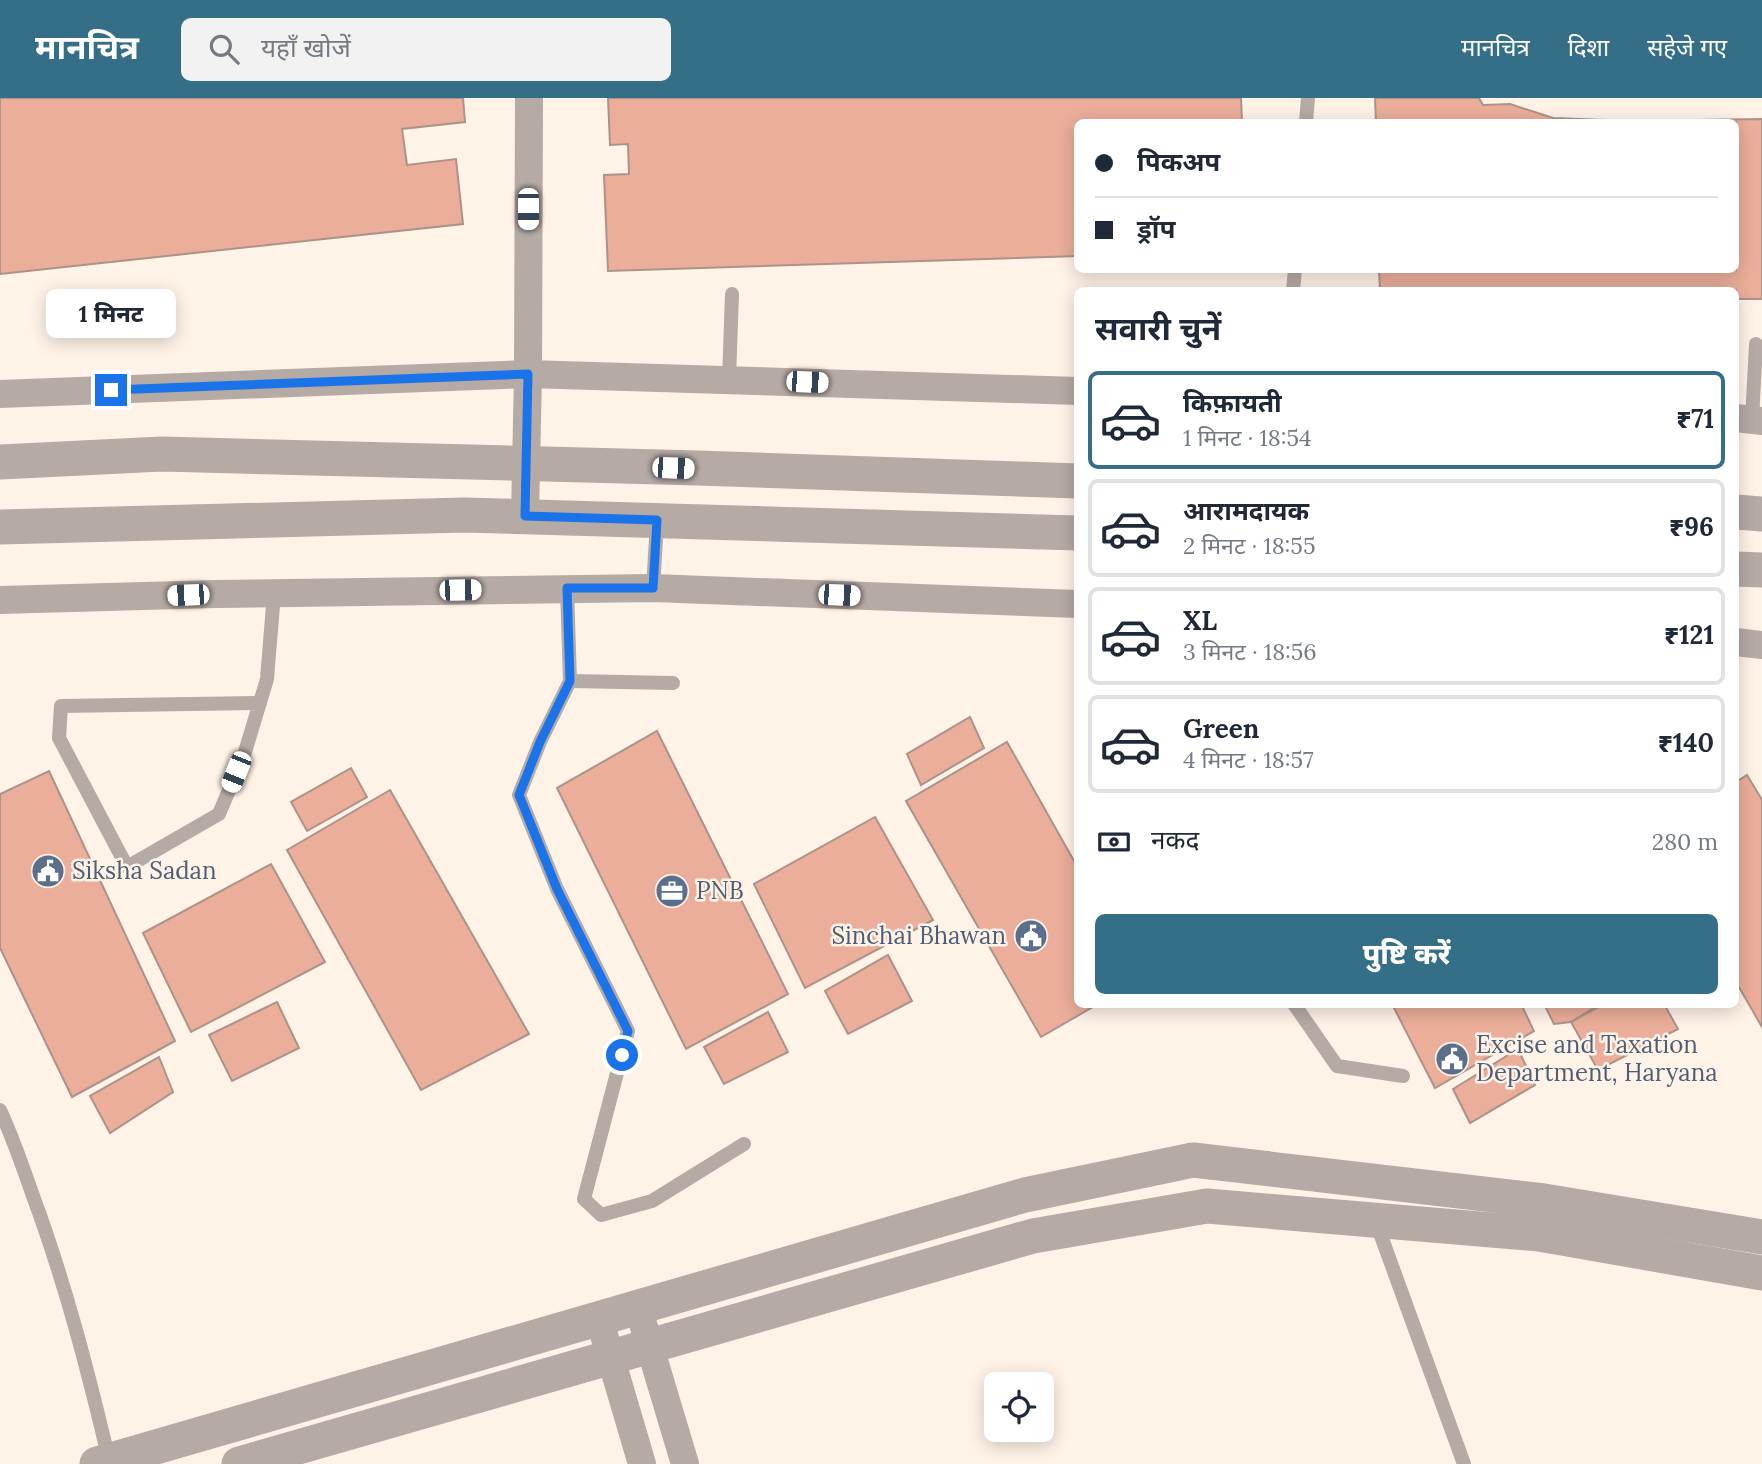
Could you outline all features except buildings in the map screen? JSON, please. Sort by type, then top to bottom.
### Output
[{"type":"street","points":[[525,516],[529,98]]},
{"type":"street","points":[[0,394],[528,374],[1074,391]]},
{"type":"street","points":[[0,462],[162,454],[1074,481]]},
{"type":"street","points":[[1739,512],[1762,514]]},
{"type":"street","points":[[0,527],[464,514],[1074,533]]},
{"type":"street","points":[[1739,569],[1762,570]]},
{"type":"street","points":[[0,600],[653,588],[1074,604]]},
{"type":"street","points":[[1739,642],[1762,645]]},
{"type":"street","points":[[103,1462],[1025,1195],[1193,1160],[1544,1201],[1762,1237]]},
{"type":"street","points":[[1376,1220],[1381,1182]]},
{"type":"street","points":[[239,1464],[1032,1236],[1207,1206],[1539,1234],[1762,1273]]},
{"type":"street","points":[[638,1307],[685,1464]]},
{"type":"street","points":[[599,1318],[642,1464]]},
{"type":"lane","points":[[1306,119],[1308,98]]},
{"type":"lane","points":[[729,380],[732,294]]},
{"type":"lane","points":[[1750,420],[1756,344]]},
{"type":"lane","points":[[653,588],[657,520]]},
{"type":"lane","points":[[567,588],[570,681],[540,742],[519,795],[557,889],[628,1031],[584,1199],[601,1215],[652,1201],[744,1144]]},
{"type":"lane","points":[[260,703],[61,706],[59,738],[127,867],[219,814],[245,752],[260,703],[267,679],[274,593]]},
{"type":"lane","points":[[570,681],[673,683]]},
{"type":"lane","points":[[1297,1008],[1337,1066],[1404,1076]]},
{"type":"lane","points":[[0,1110],[48,1236],[86,1363],[103,1462]]},
{"type":"lane","points":[[1376,1220],[1464,1464]]},
{"type":"place","name":"Siksha Sadan","points":[[48,871]]},
{"type":"place","name":"PNB","points":[[672,891]]},
{"type":"place","name":"Sinchai Bhawan","points":[[1031,936]]},
{"type":"place","name":"Excise and Taxation Department, Haryana","points":[[1452,1059]]},
{"type":"route","points":[[111,390],[528,374],[525,516],[657,520],[653,588],[567,588],[570,681],[540,742],[519,795],[557,889],[628,1031],[622,1055]]}]
